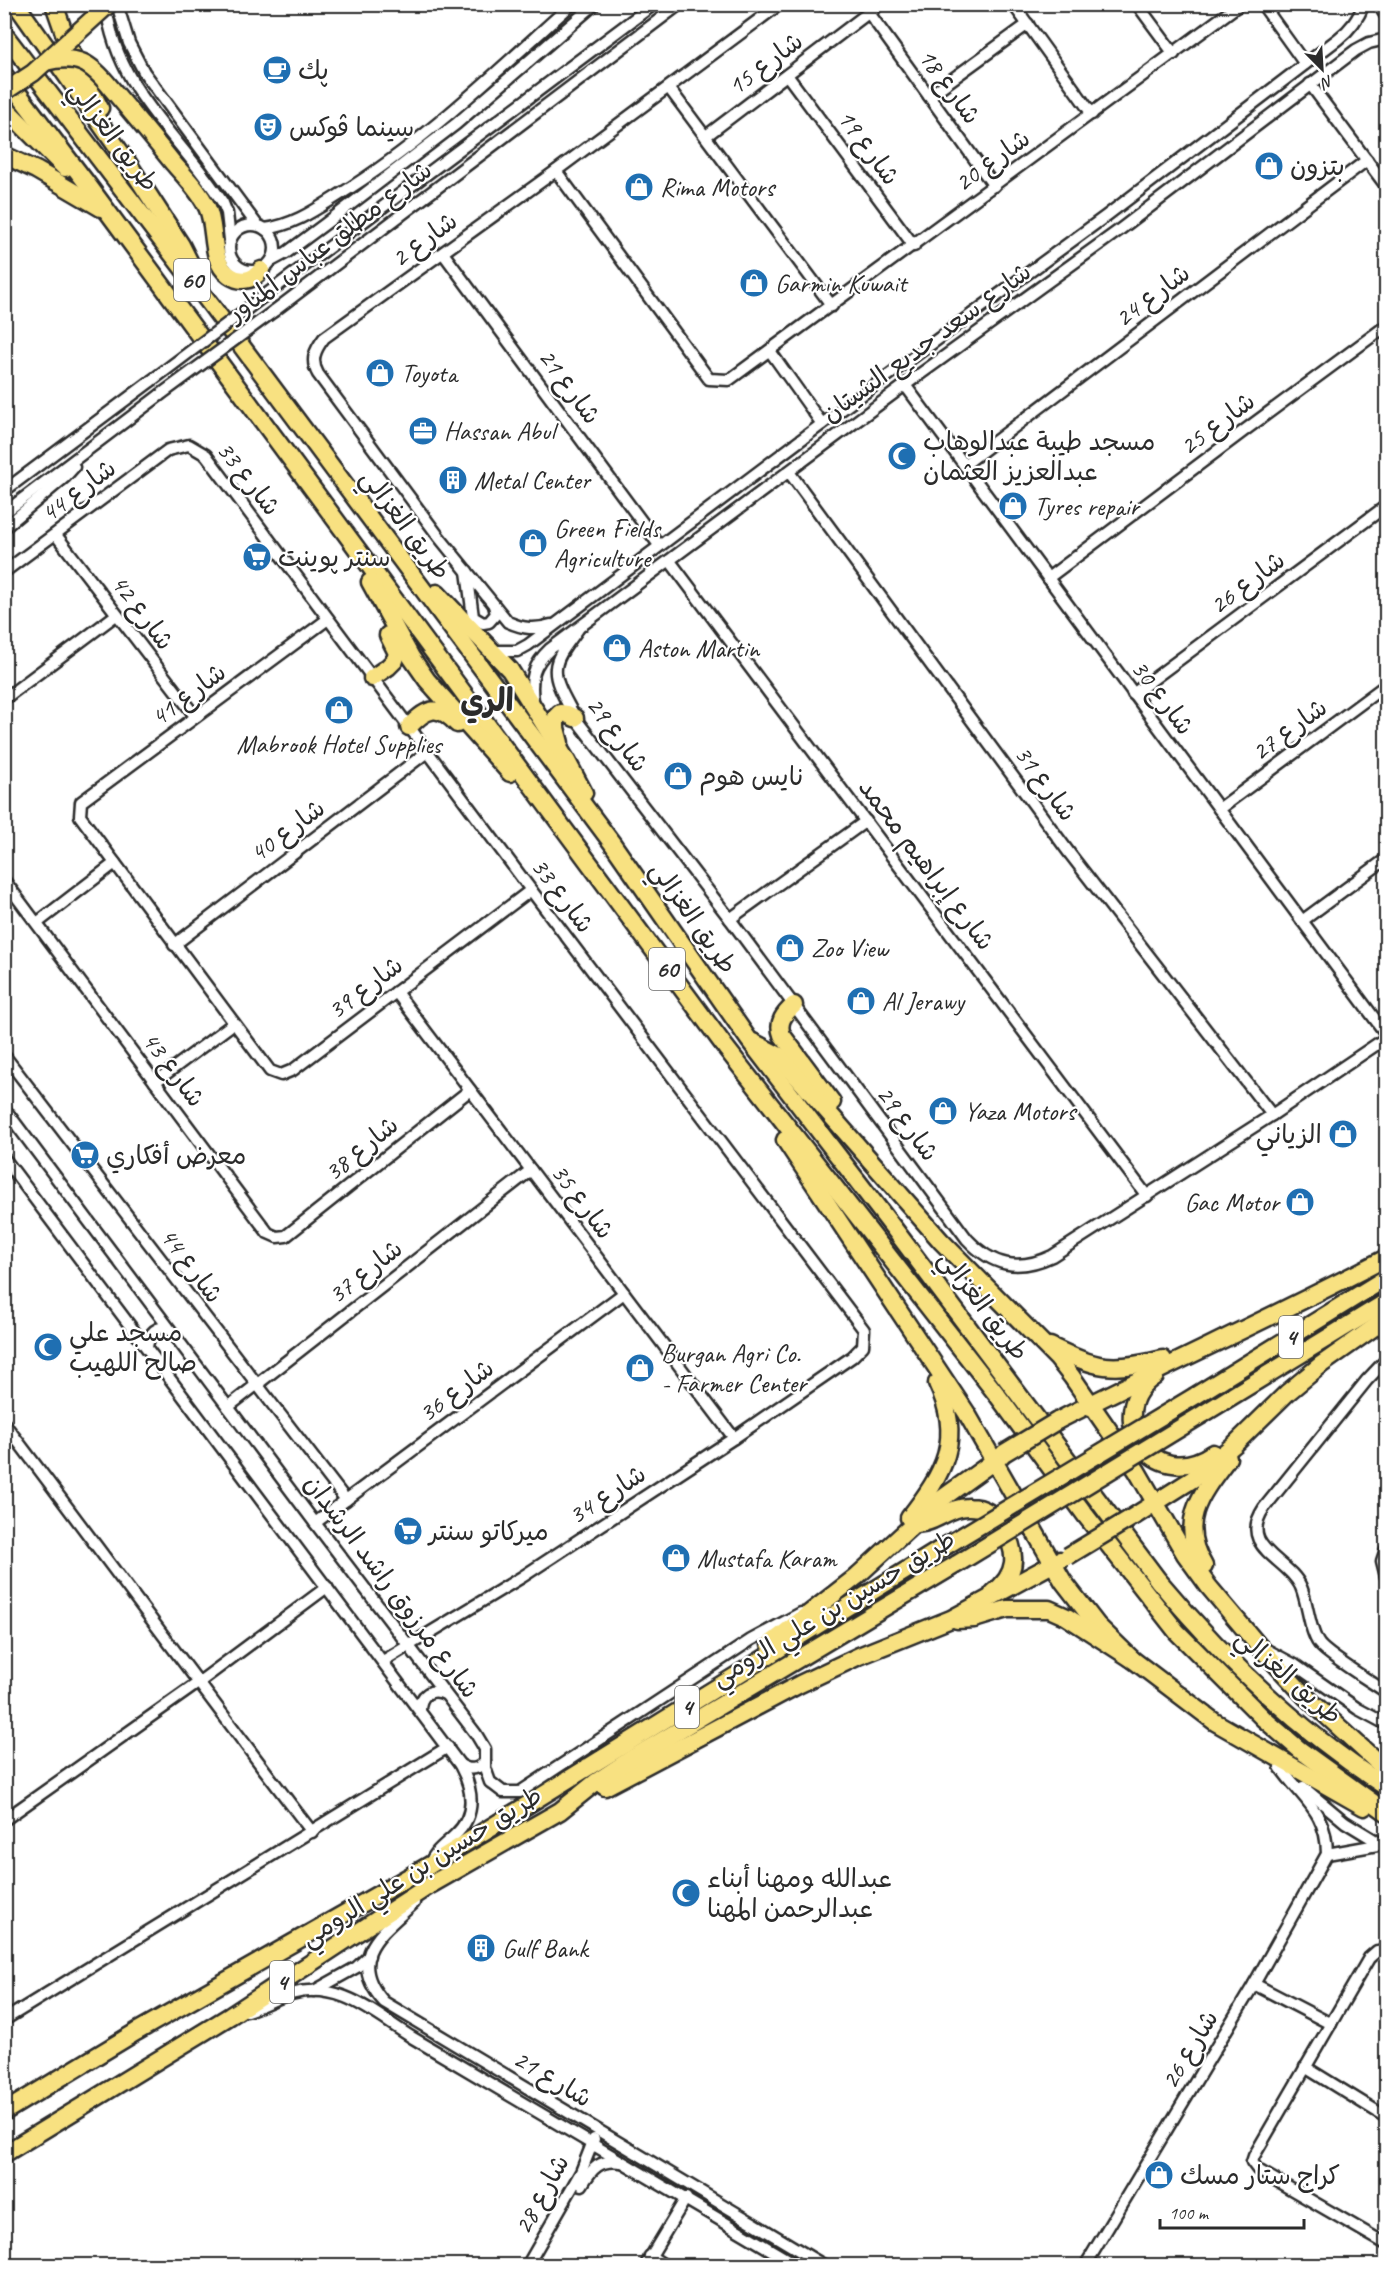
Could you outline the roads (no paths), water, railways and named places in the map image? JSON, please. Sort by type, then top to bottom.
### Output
[{"type":"highway","points":[[16,4],[126,160],[181,245],[211,305]]},
{"type":"highway","points":[[54,4],[69,47],[126,160]]},
{"type":"highway","points":[[4,92],[33,73],[108,4]]},
{"type":"highway","name":"طريق الغزالي","points":[[4,34],[211,305],[612,843],[749,1040],[902,1239],[1158,1580],[1229,1660],[1269,1697],[1310,1731],[1386,1787]]},
{"type":"highway","points":[[44,62],[60,58],[83,62],[96,70],[204,201],[214,226],[218,258],[224,270],[237,279],[245,280],[252,278],[267,265]]},
{"type":"highway","name":"طريق الغزالي","points":[[4,75],[109,213],[726,1048],[998,1396],[1086,1516],[1177,1632],[1273,1727],[1386,1814]]},
{"type":"highway","points":[[4,107],[62,165],[85,181]]},
{"type":"highway","points":[[4,155],[36,170],[109,213]]},
{"type":"highway","points":[[377,528],[510,670],[567,761],[612,843]]},
{"type":"highway","points":[[354,545],[372,586],[411,657],[422,672],[494,756],[557,821]]},
{"type":"highway","points":[[372,586],[374,606],[397,652],[395,660],[372,678]]},
{"type":"highway","points":[[409,727],[415,720],[430,711],[446,711],[480,746],[494,756]]},
{"type":"highway","points":[[567,761],[555,722],[560,713],[575,718]]},
{"type":"highway","points":[[794,1005],[782,1018],[780,1030],[782,1035],[835,1106],[853,1140]]},
{"type":"highway","points":[[749,1040],[778,1055],[941,1241],[1042,1342],[1072,1377],[1137,1471],[1191,1563],[1258,1645],[1305,1696],[1386,1770]]},
{"type":"highway","points":[[726,1048],[906,1324],[999,1458],[1053,1565],[1080,1605],[1132,1659]]},
{"type":"highway","points":[[678,1713],[826,1602],[940,1500],[999,1458],[1057,1421],[1091,1403],[1299,1303],[1386,1258]]},
{"type":"highway","name":"طريق حسين بن علي الرومي","points":[[4,2112],[136,2032],[430,1865],[944,1546],[1195,1396],[1386,1278]]},
{"type":"highway","name":"طريق حسين بن علي الرومي","points":[[4,2154],[230,2016],[430,1886],[560,1811],[596,1782],[634,1757],[957,1564],[1386,1302]]},
{"type":"highway","points":[[560,1811],[800,1684],[859,1656],[951,1619],[1053,1565],[1193,1479],[1287,1393],[1322,1364],[1386,1319]]},
{"type":"highway","points":[[885,1550],[934,1481],[951,1438],[950,1419],[945,1401],[906,1324]]},
{"type":"highway","points":[[1042,1342],[1084,1362],[1112,1367],[1138,1365],[1196,1351]]},
{"type":"highway","points":[[1196,1351],[1151,1378],[1137,1396],[1132,1411],[1133,1426],[1142,1447],[1161,1461],[1175,1465],[1191,1464],[1205,1459],[1254,1425]]},
{"type":"highway","points":[[1236,1618],[1198,1557],[1193,1540],[1192,1521],[1197,1503],[1224,1463],[1254,1425]]},
{"type":"highway","points":[[915,1523],[928,1522],[954,1509],[976,1507],[994,1516],[1012,1542],[1013,1562],[1010,1574],[1002,1585],[992,1594],[955,1612],[951,1619]]},
{"type":"highway","points":[[951,1619],[974,1619],[1007,1609],[1048,1609],[1067,1617],[1132,1659],[1215,1722],[1365,1807],[1386,1814]]},
{"type":"street","points":[[108,4],[113,39],[124,69],[154,116],[223,203],[229,221],[230,256],[236,265],[245,271],[267,265],[334,218],[459,121],[582,8],[595,4]]},
{"type":"street","points":[[117,4],[135,58],[275,243],[267,265]]},
{"type":"street","points":[[230,240],[235,232],[243,227],[261,227],[297,221],[357,184],[451,112],[572,4]]},
{"type":"street","points":[[636,19],[643,4]]},
{"type":"street","name":"شارع مطلق عباس المناور","points":[[4,491],[654,4]]},
{"type":"street","name":"شارع مطلق عباس المناور","points":[[4,513],[680,4]]},
{"type":"street","name":"شارع 2","points":[[558,623],[539,628],[522,629],[508,622],[439,537],[318,374],[313,359],[324,338],[556,171],[780,4]]},
{"type":"street","name":"شارع 15","points":[[706,136],[880,4]]},
{"type":"street","points":[[1013,4],[1092,114]]},
{"type":"street","points":[[1137,4],[1174,54]]},
{"type":"street","name":"شارع 20","points":[[556,171],[710,379],[729,381],[1240,4]]},
{"type":"street","points":[[1262,4],[1305,64]]},
{"type":"street","name":"شارع سعد جديع الشيتان","points":[[491,651],[517,651],[558,623],[822,424],[1106,216],[1350,30],[1359,18],[1364,4]]},
{"type":"street","points":[[1378,4],[1386,16]]},
{"type":"street","name":"شارع 18","points":[[869,13],[994,186]]},
{"type":"street","points":[[929,96],[1028,24]]},
{"type":"street","points":[[1338,39],[1348,43],[1350,54]]},
{"type":"street","name":"شارع سعد جديع الشيتان","points":[[534,710],[531,680],[550,649],[905,385],[1118,231],[1350,54],[1369,43],[1386,39]]},
{"type":"street","name":"شارع 19","points":[[788,75],[914,246]]},
{"type":"street","points":[[1310,84],[1386,186]]},
{"type":"street","points":[[669,87],[832,306]]},
{"type":"street","points":[[451,112],[459,121]]},
{"type":"street","name":"شارع 24","points":[[964,465],[1367,160]]},
{"type":"street","points":[[1106,216],[1105,221],[1108,227],[1118,231]]},
{"type":"street","points":[[1081,234],[1088,234],[1093,238],[1094,244],[1091,249]]},
{"type":"street","name":"شارع 21","points":[[443,253],[660,545]]},
{"type":"street","name":"شارع 25","points":[[1048,578],[1386,326]]},
{"type":"street","points":[[770,351],[822,424]]},
{"type":"street","name":"شارع 30","points":[[905,385],[1386,1036]]},
{"type":"street","name":"شارع 33","points":[[179,446],[189,445],[206,456],[531,890],[860,1323],[865,1338],[858,1352],[821,1378]]},
{"type":"street","name":"شارع 44","points":[[5,570],[56,535],[168,450],[179,446]]},
{"type":"street","points":[[4,528],[65,477],[90,448]]},
{"type":"street","name":"شارع 31","points":[[789,472],[1070,855],[1272,1115]]},
{"type":"street","name":"شارع 26","points":[[1133,694],[1386,506]]},
{"type":"street","name":"شارع 42","points":[[56,535],[195,716]]},
{"type":"street","points":[[642,559],[638,564],[638,571],[643,575],[652,574]]},
{"type":"street","name":"شارع إبراهيم محمد","points":[[670,561],[1148,1196]]},
{"type":"street","points":[[467,571],[473,618],[483,623],[489,622],[496,614],[494,605]]},
{"type":"street","points":[[607,584],[618,587],[620,592],[617,600]]},
{"type":"street","points":[[4,699],[117,615]]},
{"type":"street","name":"شارع 41","points":[[79,808],[81,802],[328,619]]},
{"type":"street","name":"شارع 29","points":[[578,629],[560,656],[556,668],[560,685],[575,718],[730,919],[967,1239],[978,1251],[991,1259],[1006,1264],[1022,1265],[1037,1263],[1052,1256],[1272,1115],[1386,1036]]},
{"type":"street","name":"شارع 27","points":[[1219,809],[1386,685]]},
{"type":"street","name":"شارع 40","points":[[174,945],[428,752]]},
{"type":"street","name":"شارع 39","points":[[79,808],[80,816],[174,945],[270,1071],[281,1075],[293,1070],[531,890]]},
{"type":"street","points":[[730,919],[866,821]]},
{"type":"street","points":[[1302,921],[1386,859]]},
{"type":"street","points":[[37,923],[115,863]]},
{"type":"street","name":"شارع 43","points":[[4,880],[268,1233],[278,1237]]},
{"type":"street","name":"شارع 35","points":[[396,992],[734,1438]]},
{"type":"street","points":[[155,1082],[234,1023]]},
{"type":"street","name":"شارع 44","points":[[4,1055],[256,1386],[346,1500]]},
{"type":"street","name":"شارع 38","points":[[278,1237],[286,1236],[470,1090]]},
{"type":"street","name":"شارع مرزوق راشد الرشدان","points":[[4,1108],[482,1744],[486,1754],[485,1762],[490,1782],[495,1788],[511,1794],[520,1792],[750,1640],[826,1602]]},
{"type":"street","name":"شارع مرزوق راشد الرشدان","points":[[4,1158],[460,1765],[470,1787],[469,1815],[456,1835],[437,1850],[430,1865]]},
{"type":"street","name":"شارع 37","points":[[228,1407],[531,1170]]},
{"type":"street","name":"شارع 36","points":[[315,1523],[624,1293]]},
{"type":"street","points":[[147,1347],[152,1332],[158,1328],[166,1327],[171,1331]]},
{"type":"street","points":[[1386,1360],[1367,1380],[1264,1508],[1258,1517],[1257,1528],[1266,1551],[1300,1585],[1318,1643],[1386,1692]]},
{"type":"street","name":"شارع 34","points":[[383,1661],[522,1577],[821,1378]]},
{"type":"street","points":[[4,1423],[312,1832]]},
{"type":"street","points":[[1386,1549],[1382,1561],[1386,1577]]},
{"type":"street","points":[[4,1820],[198,1683],[327,1587]]},
{"type":"street","points":[[1258,1645],[1295,1665],[1335,1695],[1386,1724]]},
{"type":"street","points":[[420,1710],[421,1701],[427,1693],[436,1690],[445,1694]]},
{"type":"street","points":[[4,2020],[448,1747]]},
{"type":"street","points":[[1261,1749],[1345,1822],[1385,1845]]},
{"type":"street","points":[[460,1765],[475,1769],[485,1762]]},
{"type":"street","points":[[1280,1767],[1319,1815],[1325,1830],[1327,1854],[1385,1845]]},
{"type":"street","name":"شارع 26","points":[[1085,2265],[1254,1984],[1327,1854]]},
{"type":"street","points":[[314,1991],[357,1967],[369,1956],[378,1935],[430,1886]]},
{"type":"street","points":[[1386,1952],[1377,1951],[1369,1958],[1252,2162],[1258,2169],[1386,2244]]},
{"type":"street","name":"شارع 21","points":[[369,1956],[368,1971],[372,1985],[384,2002],[395,2010],[825,2265]]},
{"type":"street","points":[[1254,1984],[1331,2024]]},
{"type":"street","name":"شارع 21","points":[[230,2016],[291,1994],[314,1991],[349,1997],[798,2265]]},
{"type":"street","points":[[389,2022],[387,2014],[395,2010]]},
{"type":"street","points":[[1305,2067],[1386,2116]]},
{"type":"street","name":"شارع 28","points":[[526,2265],[581,2172],[597,2130]]},
{"type":"street","name":"شارع 28","points":[[535,2265],[592,2169],[606,2161],[626,2162]]},
{"type":"street","points":[[666,2265],[648,2261],[686,2198]]},
{"type":"place","name":"پك","points":[[277,70]]},
{"type":"place","name":"سينما ڤوكس","points":[[268,127]]},
{"type":"place","name":"بتزون","points":[[1269,166]]},
{"type":"place","name":"Rima Motors","points":[[639,187]]},
{"type":"place","name":"Garmin Kuwait","points":[[754,283]]},
{"type":"place","name":"Toyota","points":[[380,373]]},
{"type":"place","name":"Hassan Abul","points":[[423,431]]},
{"type":"place","name":"مسجد طيبة عبدالوهاب عبدالعزيز العثمان","points":[[902,456]]},
{"type":"place","name":"Metal Center","points":[[453,480]]},
{"type":"place","name":"Tyres repair","points":[[1013,506]]},
{"type":"place","name":"Green Fields Agriculture","points":[[533,543]]},
{"type":"place","name":"سنتر پوينت","points":[[257,557]]},
{"type":"place","name":"Aston Martin","points":[[617,648]]},
{"type":"place","name":"Mabrook Hotel Supplies","points":[[339,710]]},
{"type":"place","name":"نايس هوم","points":[[678,776]]},
{"type":"place","name":"Zoo View","points":[[790,948]]},
{"type":"place","name":"Al Jerawy","points":[[861,1001]]},
{"type":"place","name":"Yaza Motors","points":[[943,1111]]},
{"type":"place","name":"الزياني","points":[[1343,1134]]},
{"type":"place","name":"معرض أفكاري","points":[[85,1155]]},
{"type":"place","name":"Gac Motor","points":[[1300,1202]]},
{"type":"place","name":"مسجد علي صالح اللهيب","points":[[48,1347]]},
{"type":"place","name":"Burgan Agri Co. - Farmer Center","points":[[640,1368]]},
{"type":"place","name":"ميركاتو سنتر","points":[[408,1531]]},
{"type":"place","name":"Mustafa Karam","points":[[676,1558]]},
{"type":"place","name":"عبدالله ومهنا أبناء عبدالرحمن المهنا","points":[[686,1893]]},
{"type":"place","name":"Gulf Bank","points":[[481,1948]]},
{"type":"place","name":"كراج ستار مسك","points":[[1159,2175]]},
{"type":"district","name":"الري","points":[[487,700]]}]
